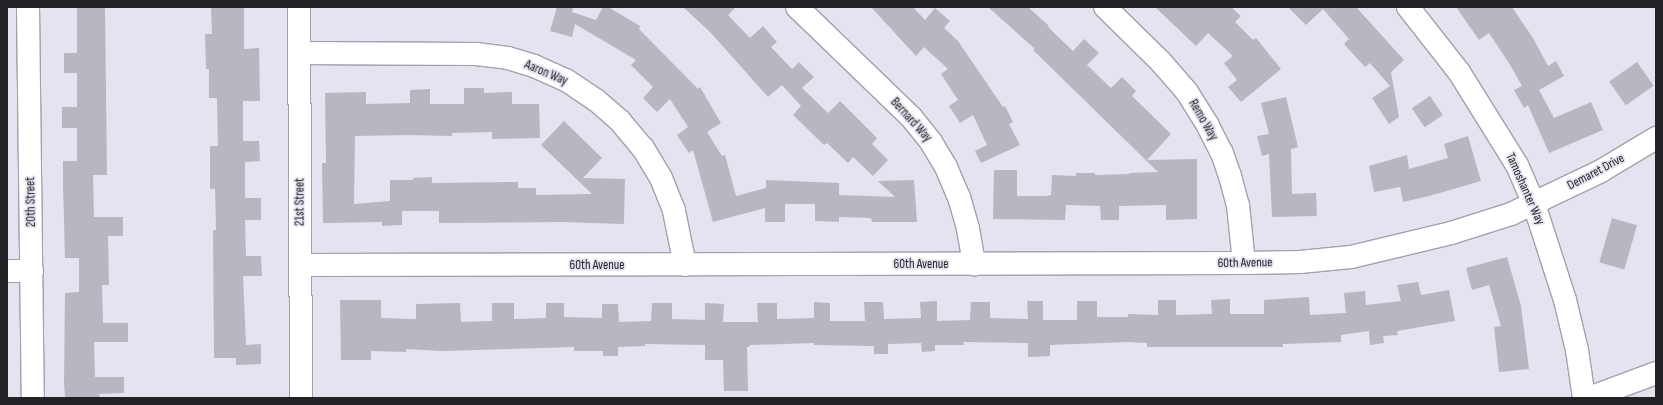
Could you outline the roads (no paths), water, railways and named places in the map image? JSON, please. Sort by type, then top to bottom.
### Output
[{"type":"street","name":"20th Street","points":[[28,7],[33,398]]},
{"type":"street","name":"21st Street","points":[[299,7],[301,398]]},
{"type":"street","name":"Bernard Way","points":[[797,7],[911,117],[931,142],[946,167],[959,197],[968,229],[974,264]]},
{"type":"street","name":"Remo Way","points":[[1105,7],[1161,62],[1187,92],[1208,126],[1222,153],[1238,205],[1244,263]]},
{"type":"street","name":"Tamoshanter Way","points":[[1408,7],[1459,72],[1517,165],[1534,204],[1565,300],[1577,350],[1584,398]]},
{"type":"street","name":"Aaron Way","points":[[299,53],[476,54],[508,58],[534,66],[566,80],[596,100],[620,121],[643,148],[661,178],[674,211],[685,265]]},
{"type":"street","name":"Demaret Drive","points":[[1534,204],[1601,171],[1656,138]]},
{"type":"street","name":"60th Avenue","points":[[301,265],[1300,262],[1351,257],[1451,233],[1511,214],[1534,204]]},
{"type":"street","points":[[7,272],[32,271]]},
{"type":"street","points":[[1589,398],[1633,390],[1656,373]]}]
